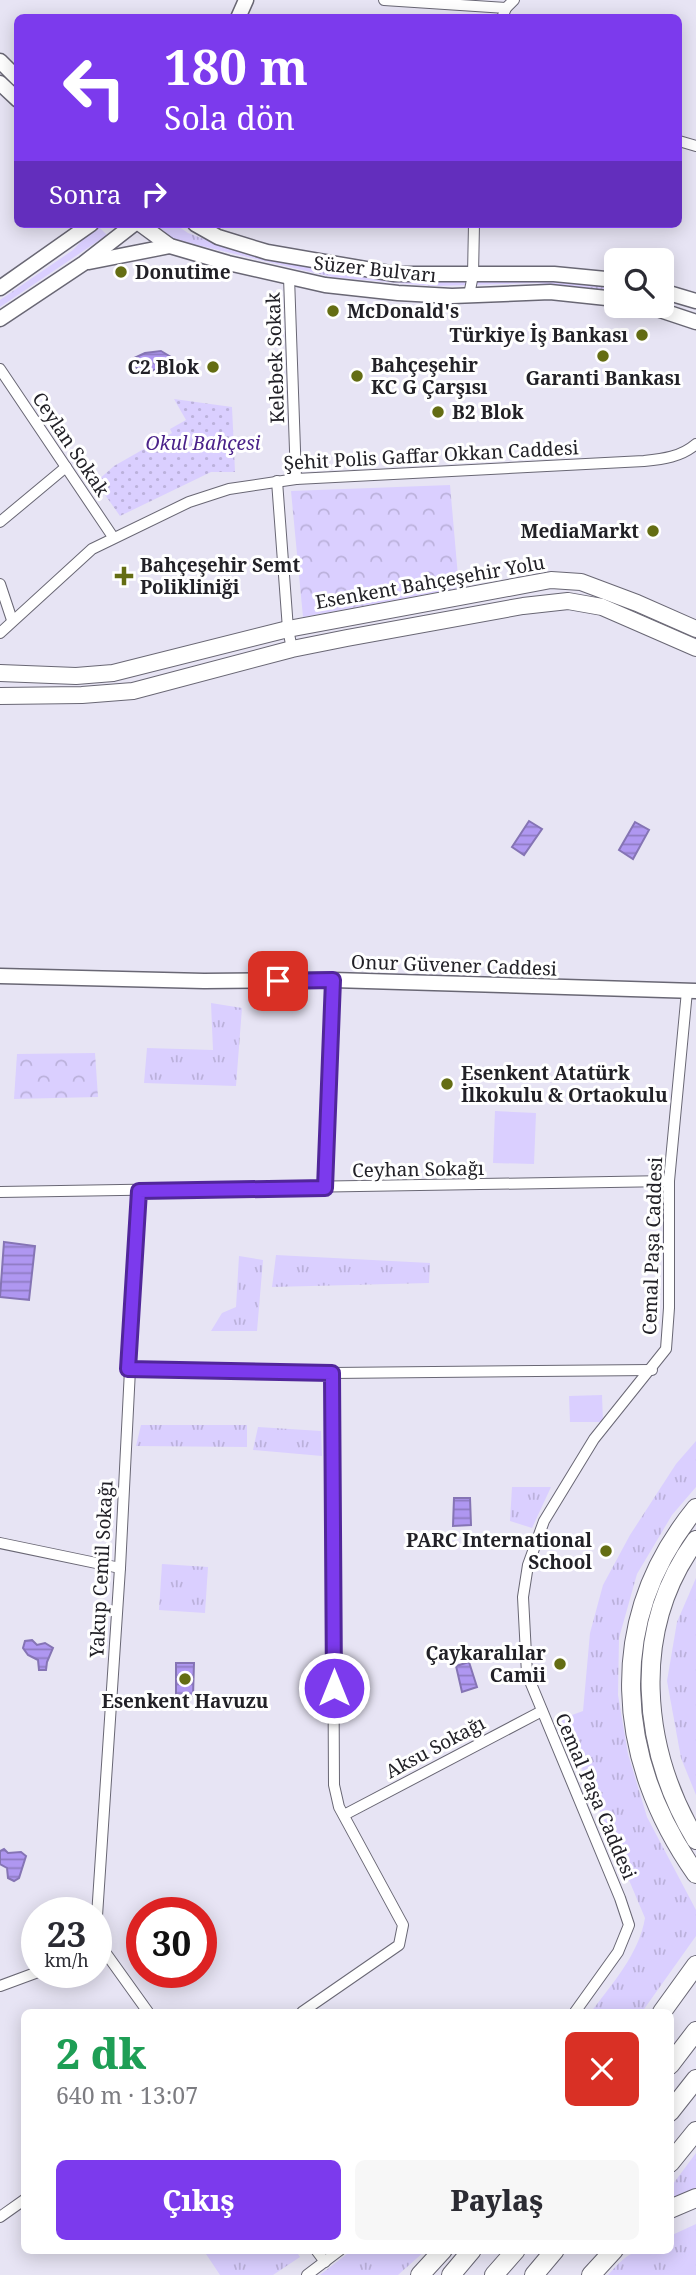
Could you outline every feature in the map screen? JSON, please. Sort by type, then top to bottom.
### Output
[{"type":"highway","points":[[696,1508],[666,1549],[652,1580],[635,1633],[632,1664],[632,1712],[640,1761],[652,1798],[669,1832],[696,1874]]},
{"type":"highway","points":[[696,1540],[674,1578],[654,1640],[651,1715],[658,1755],[667,1783],[696,1840]]},
{"type":"highway","points":[[664,2009],[696,1965]]},
{"type":"highway","points":[[674,2061],[696,2031]]},
{"type":"highway","points":[[674,2107],[696,2079]]},
{"type":"highway","points":[[674,2158],[696,2131]]},
{"type":"highway","points":[[674,2207],[696,2198]]},
{"type":"highway","points":[[420,2275],[439,2254]]},
{"type":"highway","points":[[451,2275],[469,2254]]},
{"type":"highway","points":[[494,2275],[512,2254]]},
{"type":"highway","points":[[534,2275],[552,2254]]},
{"type":"highway","points":[[577,2275],[594,2254]]},
{"type":"highway","points":[[591,2275],[610,2254]]},
{"type":"main road","points":[[0,61],[14,75]]},
{"type":"main road","points":[[0,83],[14,96]]},
{"type":"main road","points":[[0,288],[83,228]]},
{"type":"main road","points":[[0,319],[84,263],[129,228]]},
{"type":"main road","name":"Süzer Bulvarı","points":[[145,228],[170,246],[228,263],[325,285],[398,293],[469,295],[550,292],[604,298]]},
{"type":"main road","name":"Süzer Bulvarı","points":[[202,228],[218,237],[267,252],[395,274],[554,274],[604,279]]},
{"type":"main road","points":[[84,263],[170,246]]},
{"type":"main road","points":[[674,295],[696,301]]},
{"type":"main road","points":[[674,315],[696,322]]},
{"type":"main road","name":"Esenkent Bahçeşehir Yolu","points":[[0,673],[76,676],[113,673],[288,629],[551,580],[581,582],[696,629]]},
{"type":"main road","name":"Esenkent Bahçeşehir Yolu","points":[[0,696],[133,691],[292,649],[523,606],[568,601],[602,607],[696,648]]},
{"type":"main road","name":"Onur Güvener Caddesi","points":[[0,976],[204,981],[333,980],[691,991]]},
{"type":"street","points":[[384,0],[504,13],[514,0]]},
{"type":"street","points":[[469,295],[474,228]]},
{"type":"street","name":"Kelebek Sokak","points":[[289,277],[296,479]]},
{"type":"street","name":"Ceylan Sokak","points":[[0,369],[113,537]]},
{"type":"street","name":"Şehit Polis Gaffar Okkan Caddesi","points":[[0,633],[92,549],[189,502],[229,489],[296,479],[668,459],[696,444]]},
{"type":"street","points":[[0,522],[66,467]]},
{"type":"street","points":[[277,481],[288,629],[292,649]]},
{"type":"street","points":[[0,584],[12,620]]},
{"type":"street","points":[[325,1188],[333,980]]},
{"type":"street","name":"Cemal Paşa Caddesi","points":[[577,2009],[618,1952],[629,1925],[527,1674],[523,1597],[528,1565],[544,1521],[594,1439],[652,1370],[666,1349],[669,1308],[669,1181],[691,991]]},
{"type":"street","name":"Ceyhan Sokağı","points":[[0,1192],[669,1181]]},
{"type":"street","name":"Yakup Cemil Sokağı","points":[[98,1897],[120,1568],[139,1191]]},
{"type":"street","points":[[128,1369],[332,1373],[652,1370]]},
{"type":"street","points":[[306,2009],[398,1945],[403,1925],[344,1815],[334,1785],[332,1373]]},
{"type":"street","points":[[0,1543],[120,1568]]},
{"type":"street","name":"Aksu Sokağı","points":[[344,1815],[542,1711]]},
{"type":"street","points":[[112,1964],[146,2009]]},
{"type":"street","points":[[0,1986],[21,1978]]},
{"type":"street","points":[[0,2217],[21,2202]]},
{"type":"street","points":[[319,2254],[324,2262]]},
{"type":"street","points":[[307,2275],[335,2254]]},
{"type":"green space","points":[[94,228],[100,228],[107,235],[0,307],[0,300],[73,250]]},
{"type":"green space","points":[[152,228],[181,228],[225,247],[285,262],[604,283],[604,290],[536,283],[433,286],[332,277],[170,238]]},
{"type":"green space","name":"Okul Bahçesi","points":[[174,399],[232,407],[235,472],[211,472],[120,516],[96,482],[114,466],[172,433],[170,429],[186,420]]},
{"type":"green space","points":[[450,485],[459,588],[303,617],[291,491]]},
{"type":"green space","points":[[211,1003],[242,1008],[236,1086],[144,1083],[147,1048],[213,1050]]},
{"type":"green space","points":[[95,1053],[98,1097],[14,1099],[17,1054]]},
{"type":"green space","points":[[495,1111],[536,1113],[534,1164],[493,1163]]},
{"type":"green space","points":[[276,1255],[430,1263],[429,1283],[272,1287]]},
{"type":"green space","points":[[239,1256],[263,1260],[257,1331],[211,1331],[222,1313],[236,1307]]},
{"type":"green space","points":[[602,1395],[603,1422],[570,1422],[569,1396]]},
{"type":"green space","points":[[141,1425],[247,1425],[247,1447],[136,1446]]},
{"type":"green space","points":[[258,1427],[321,1431],[322,1456],[253,1450]]},
{"type":"green space","points":[[696,1441],[696,1487],[672,1515],[637,1574],[619,1638],[618,1695],[628,1754],[647,1817],[696,1910],[696,1936],[644,2009],[593,2009],[631,1956],[645,1918],[561,1719],[583,1711],[590,1633],[603,1585],[630,1535],[676,1464]]},
{"type":"green space","points":[[512,1487],[551,1487],[532,1528],[510,1521]]},
{"type":"green space","points":[[162,1564],[208,1567],[205,1613],[159,1610]]},
{"type":"green space","points":[[696,1578],[696,1795],[681,1758],[667,1681],[677,1622]]},
{"type":"green space","points":[[696,2153],[696,2188],[674,2198],[674,2183]]},
{"type":"green space","points":[[696,2224],[696,2275],[608,2275],[631,2254],[674,2254],[674,2234]]},
{"type":"green space","points":[[206,2254],[298,2254],[300,2257],[273,2275],[220,2275]]},
{"type":"green space","points":[[347,2254],[422,2254],[398,2275],[320,2275]]},
{"type":"shaded area","points":[[161,351],[171,357],[165,361],[163,367],[149,372],[138,370],[132,359],[145,353]]},
{"type":"shaded area","points":[[529,821],[542,829],[524,855],[512,847]]},
{"type":"shaded area","points":[[635,822],[649,830],[633,859],[619,850]]},
{"type":"shaded area","points":[[4,1242],[35,1246],[29,1300],[0,1297]]},
{"type":"shaded area","points":[[454,1498],[470,1498],[471,1525],[453,1526]]},
{"type":"shaded area","points":[[32,1640],[37,1645],[45,1643],[53,1648],[46,1670],[39,1670],[38,1660],[28,1655],[23,1648],[25,1641]]},
{"type":"shaded area","points":[[469,1662],[477,1687],[462,1692],[456,1666]]},
{"type":"shaded area","name":"Esenkent Havuzu","points":[[176,1663],[194,1663],[193,1696],[176,1695]]},
{"type":"shaded area","points":[[4,1849],[8,1853],[21,1852],[26,1856],[19,1878],[14,1881],[8,1878],[7,1868],[0,1864],[0,1851]]},
{"type":"place","name":"Donutime","points":[[121,272]]},
{"type":"place","name":"McDonald's","points":[[333,311]]},
{"type":"place","name":"Türkiye İş Bankası","points":[[642,335]]},
{"type":"place","name":"Garanti Bankası","points":[[603,356]]},
{"type":"place","name":"C2 Blok","points":[[213,367]]},
{"type":"place","name":"Bahçeşehir KC G Çarşısı","points":[[357,376]]},
{"type":"place","name":"B2 Blok","points":[[438,412]]},
{"type":"place","name":"MediaMarkt","points":[[653,531]]},
{"type":"place","name":"Bahçeşehir Semt Polikliniği","points":[[124,576]]},
{"type":"place","name":"Esenkent Atatürk İlkokulu & Ortaokulu","points":[[447,1084]]},
{"type":"place","name":"PARC International School","points":[[606,1551]]},
{"type":"place","name":"Çaykaralılar Camii","points":[[560,1664]]},
{"type":"place","name":"Esenkent Havuzu","points":[[185,1679]]},
{"type":"route","points":[[278,981],[333,980],[325,1188],[139,1191],[128,1369],[332,1373],[334,1688]]}]
